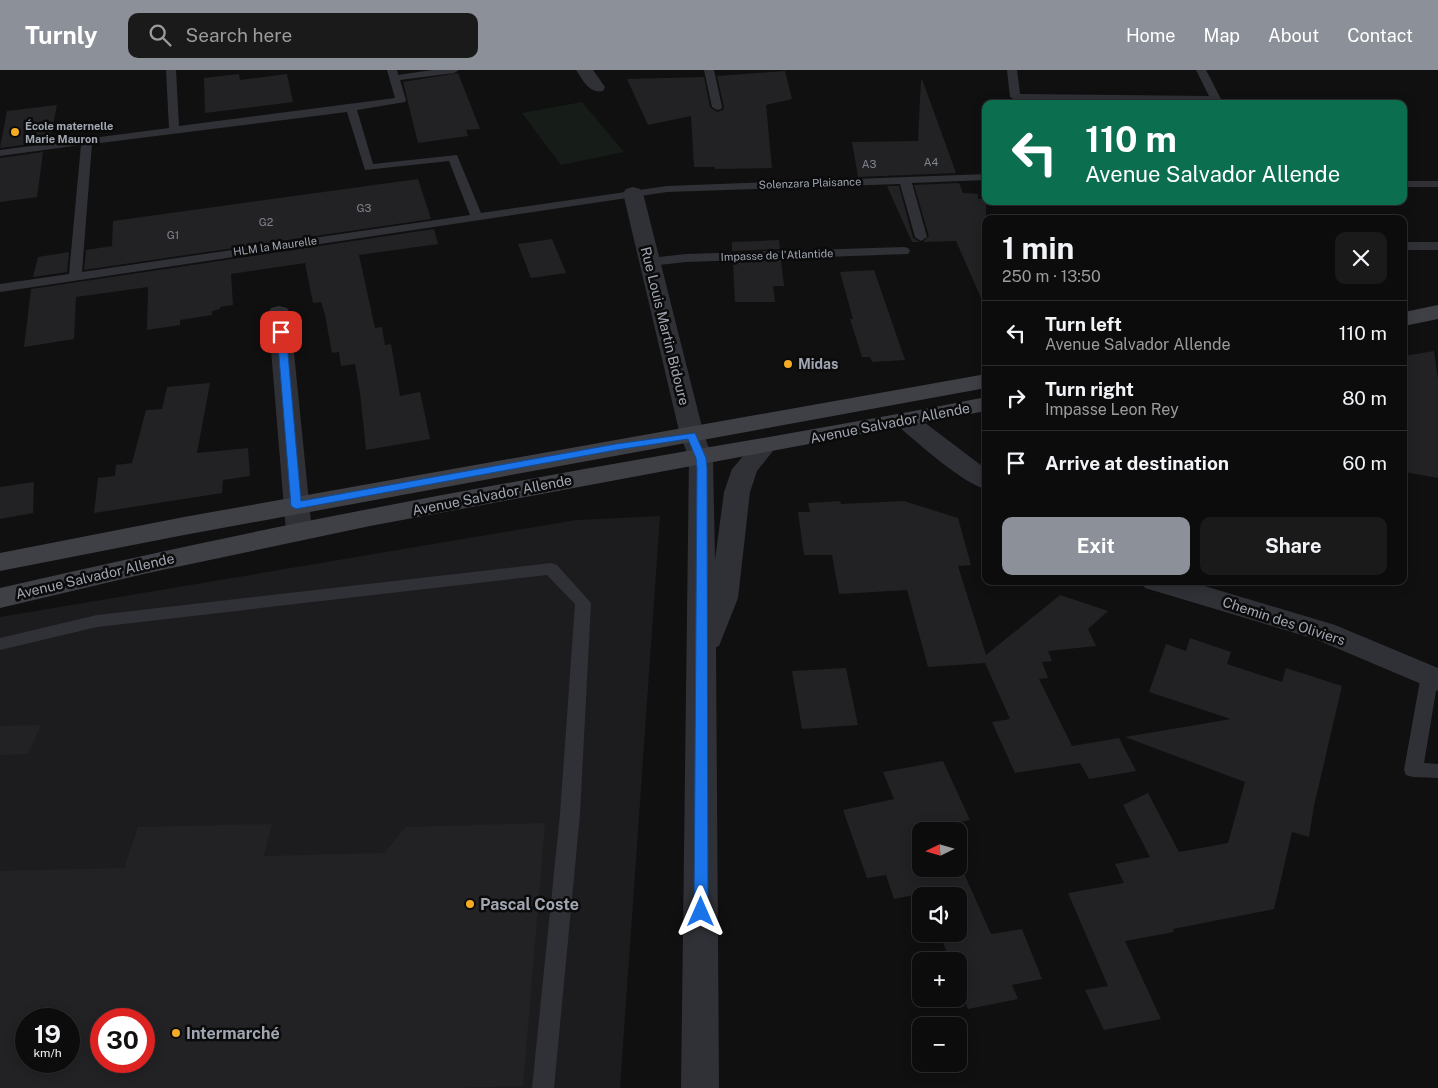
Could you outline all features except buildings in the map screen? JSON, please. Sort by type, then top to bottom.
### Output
[{"type":"main road","points":[[1407,301],[1438,295]]},
{"type":"main road","points":[[1407,318],[1438,312]]},
{"type":"main road","name":"Avenue Salvador Allende","points":[[0,562],[584,477],[696,446],[982,383]]},
{"type":"main road","name":"Avenue Salvador Allende","points":[[696,446],[764,447],[982,405]]},
{"type":"main road","name":"Avenue Salvador Allende","points":[[0,598],[143,564],[298,519]]},
{"type":"street","points":[[584,70],[597,87]]},
{"type":"street","name":"Rue Louis Martin Bidoure","points":[[633,193],[696,446],[702,657],[700,1088]]},
{"type":"street","points":[[279,313],[298,519]]},
{"type":"street","points":[[907,420],[944,451],[982,477]]},
{"type":"street","points":[[702,657],[724,598],[737,492],[745,469],[764,447]]},
{"type":"street","name":"Chemin des Oliviers","points":[[1168,585],[1325,632],[1434,678]]},
{"type":"lane","points":[[172,70],[174,130]]},
{"type":"lane","points":[[0,153],[401,100],[393,74],[454,70]]},
{"type":"lane","points":[[709,70],[717,107]]},
{"type":"lane","points":[[1012,70],[1015,100],[1216,99],[1201,70]]},
{"type":"lane","points":[[351,108],[369,168],[453,157],[476,216]]},
{"type":"lane","points":[[74,276],[87,141]]},
{"type":"lane","name":"Solenzara Plaisance","points":[[633,193],[668,189],[982,177]]},
{"type":"lane","points":[[904,180],[921,237]]},
{"type":"lane","points":[[1407,184],[1438,184]]},
{"type":"lane","name":"HLM la Maurelle","points":[[0,288],[633,193]]},
{"type":"lane","points":[[1407,246],[1438,246]]},
{"type":"lane","name":"Impasse de l'Atlantide","points":[[650,262],[686,258],[904,251]]},
{"type":"lane","points":[[0,644],[98,621],[551,569],[584,603],[570,814],[543,1088]]},
{"type":"lane","points":[[1434,678],[1413,770],[1438,771]]},
{"type":"shaded area","points":[[582,102],[624,152],[561,165],[522,113]]},
{"type":"shaded area","points":[[660,516],[620,1088],[0,1088],[0,617],[576,520]]},
{"type":"place","name":"École maternelle Marie Mauron","points":[[15,132]]},
{"type":"place","name":"Midas","points":[[788,364]]},
{"type":"place","name":"Pascal Coste","points":[[470,904]]},
{"type":"place","name":"Intermarché","points":[[176,1033]]},
{"type":"route","points":[[281,332],[296,506],[616,447],[692,435],[701,458],[702,468],[701,912]]}]
